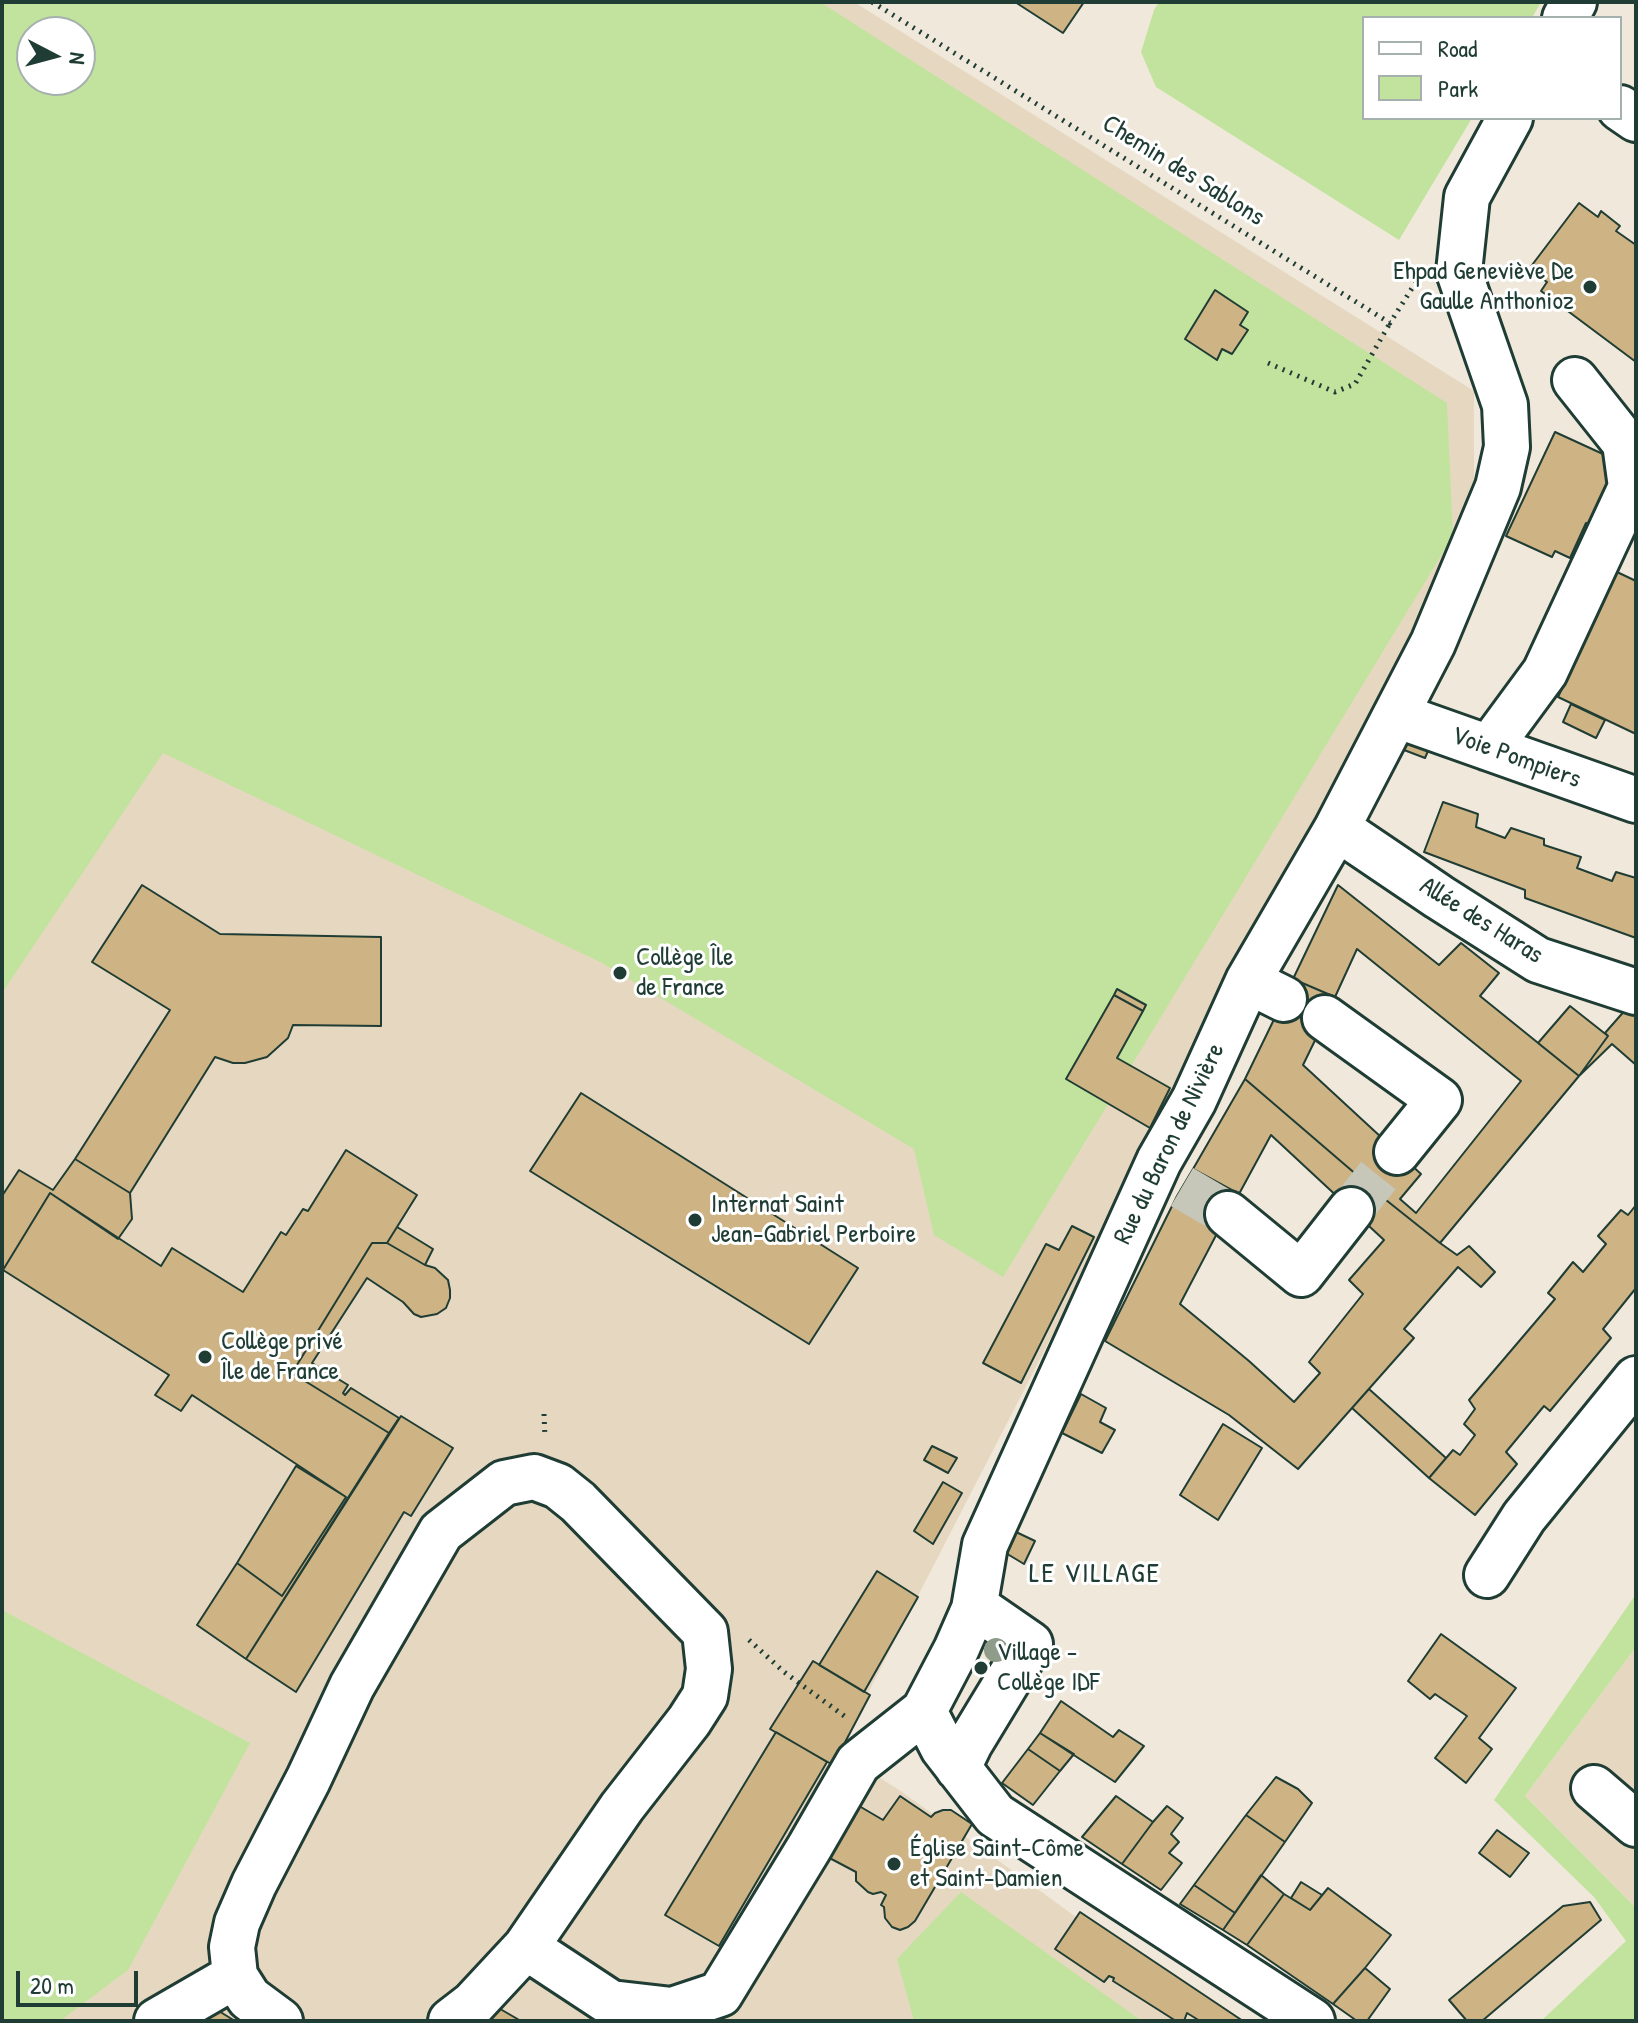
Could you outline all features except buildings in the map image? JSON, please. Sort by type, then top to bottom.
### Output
[{"type":"street","name":"Rue du Baron de Nivière","points":[[924,1711],[974,1609],[985,1545],[1170,1174],[1194,1100],[1266,990],[1337,828],[1433,643],[1498,487],[1507,447],[1505,405],[1459,272],[1467,197],[1509,120]]},
{"type":"street","points":[[1489,748],[1545,672],[1631,487],[1625,443],[1575,380]]},
{"type":"street","name":"Voie Pompiers","points":[[1396,715],[1636,800]]},
{"type":"street","name":"Allée des Haras","points":[[1337,828],[1538,960],[1636,992]]},
{"type":"street","points":[[1325,1018],[1439,1100],[1397,1152]]},
{"type":"street","points":[[1228,1214],[1301,1274],[1351,1210]]},
{"type":"street","points":[[1487,1575],[1524,1517],[1636,1379]]},
{"type":"street","points":[[280,2021],[249,1998],[235,1976],[232,1947],[237,1923],[254,1884],[352,1686],[441,1532],[504,1483],[534,1477],[558,1486],[578,1502],[705,1632],[709,1669],[705,1696],[622,1807],[526,1947],[473,2004],[451,2021]]},
{"type":"street","points":[[958,1768],[1030,1644],[974,1609]]},
{"type":"street","points":[[526,1947],[611,2003],[672,2010],[720,1994],[858,1763],[924,1711],[943,1748],[995,1815],[1312,2021]]},
{"type":"street","points":[[1594,1788],[1636,1824]]},
{"type":"street","points":[[157,2021],[235,1976]]},
{"type":"path","name":"Chemin des Sablons","points":[[872,2],[1390,323]]},
{"type":"path","points":[[1268,363],[1335,392],[1355,384],[1423,271],[1459,272]]},
{"type":"path","points":[[784,1672],[846,1717]]},
{"type":"shaded area","name":"Collège Île de France","points":[[2,2],[854,2],[1474,391],[1474,531],[1139,1167],[838,1751],[977,1845],[1219,2021],[2,2021]]},
{"type":"shaded area","points":[[1636,1647],[1636,1908],[1525,1796]]},
{"type":"green space","points":[[2,2],[820,2],[1447,403],[1453,536],[1003,1277],[934,1235],[914,1149],[602,963],[163,753],[2,993]]},
{"type":"green space","points":[[1159,2],[1541,2],[1533,16],[1362,16],[1362,120],[1471,120],[1399,240],[1156,87],[1141,52]]},
{"type":"green space","points":[[1636,1594],[1636,1647],[1525,1796],[1636,1908],[1636,2021],[1541,2021],[1626,1941],[1594,1897],[1494,1800]]},
{"type":"green space","points":[[2,1610],[250,1743],[128,1970],[60,2021],[2,2021]]},
{"type":"green space","points":[[961,1892],[1142,2021],[914,2021],[897,1959]]},
{"type":"tunnel","points":[[1351,1210],[1397,1152]]},
{"type":"tunnel","points":[[1182,1187],[1228,1214]]},
{"type":"place","name":"Ehpad Geneviève De Gaulle Anthonioz","points":[[1590,287]]},
{"type":"place","name":"Collège Île de France","points":[[620,973]]},
{"type":"place","name":"Internat Saint Jean-Gabriel Perboire","points":[[695,1220]]},
{"type":"place","name":"Collège privé Île de France","points":[[205,1357]]},
{"type":"place","name":"Village - Collège IDF","points":[[981,1668]]},
{"type":"place","name":"Église Saint-Côme et Saint-Damien","points":[[894,1864]]},
{"type":"district","name":"LE VILLAGE","points":[[1095,1575]]}]
